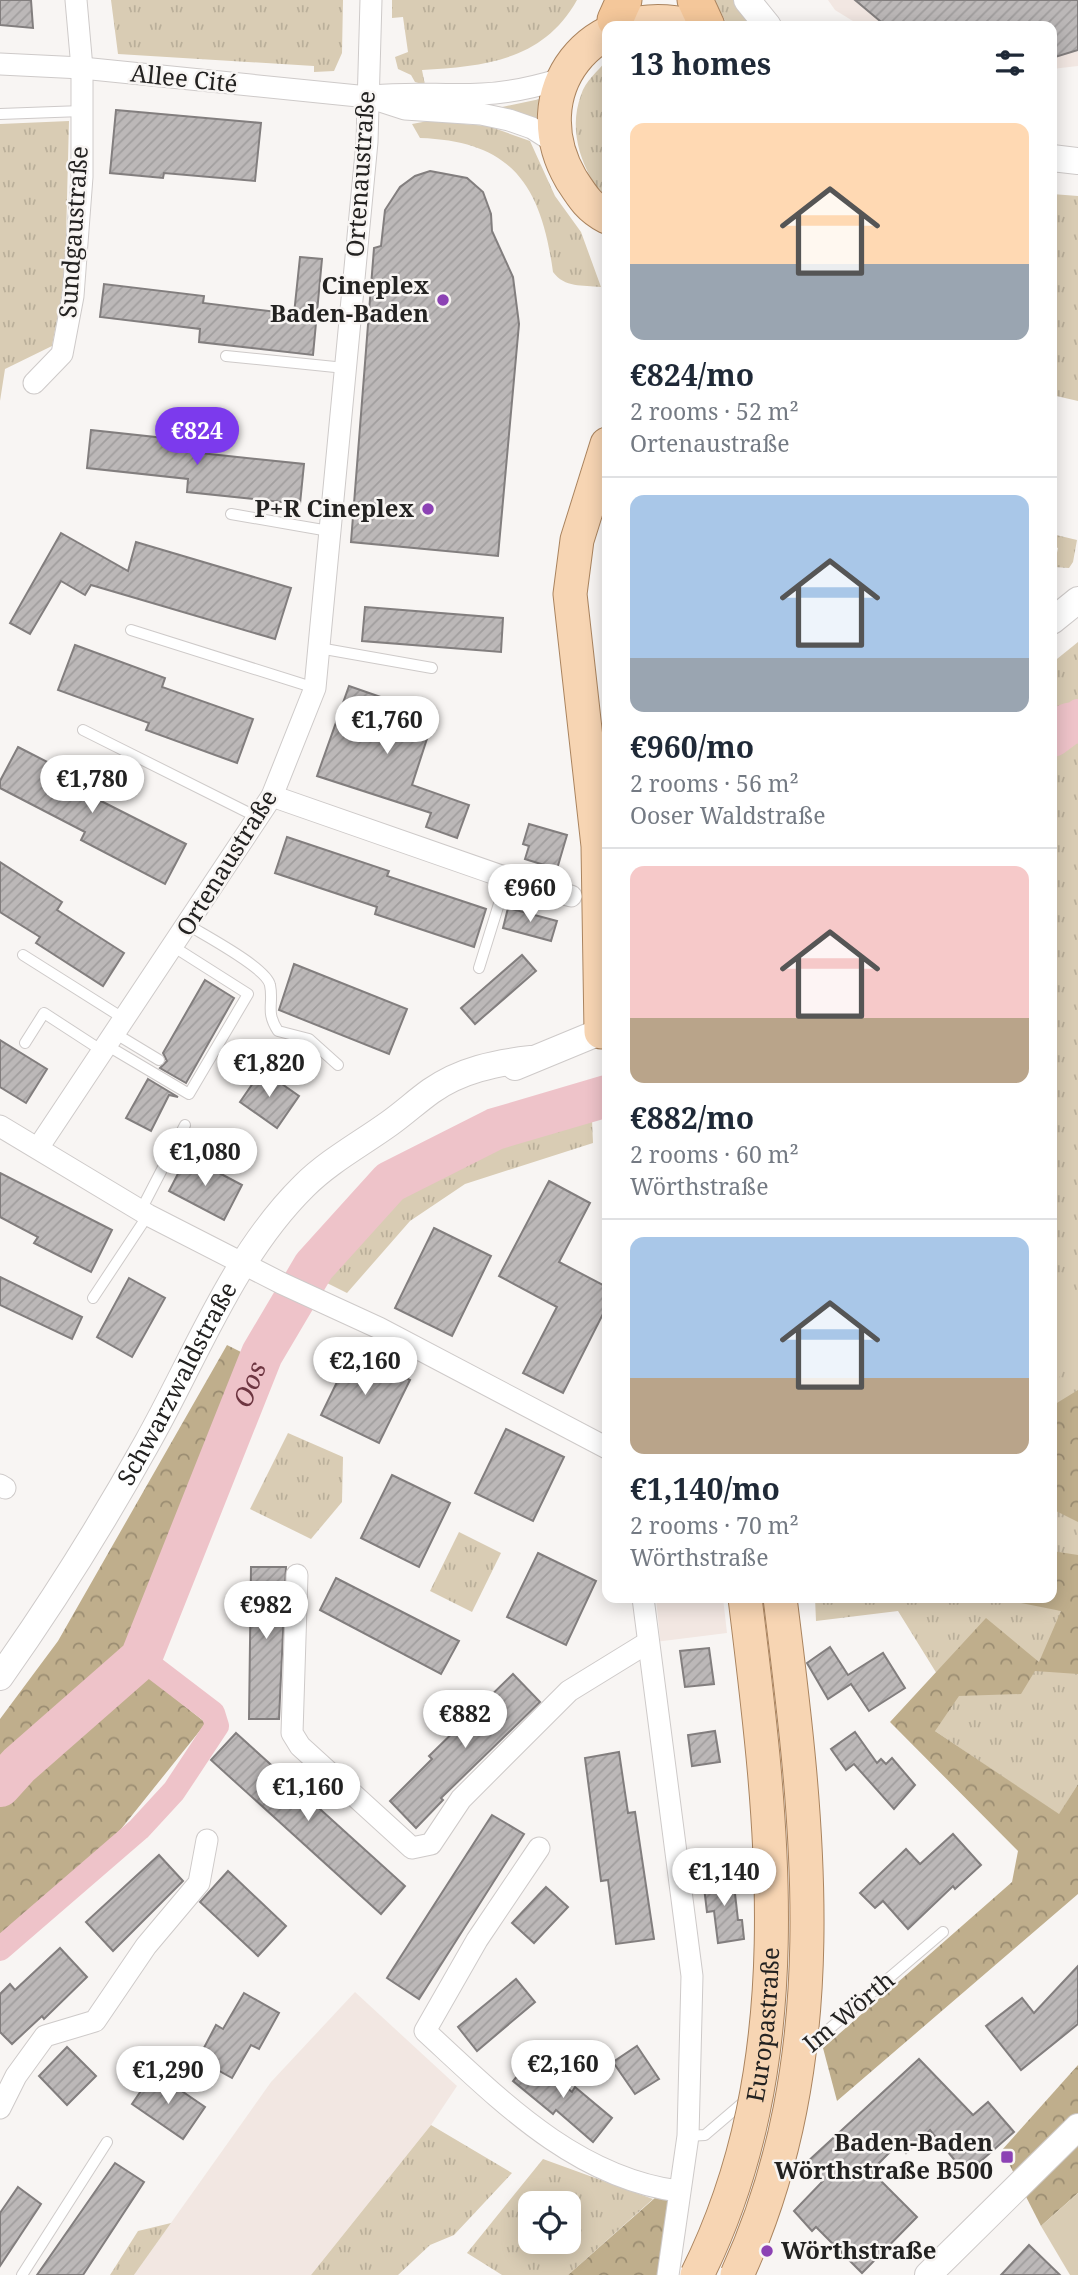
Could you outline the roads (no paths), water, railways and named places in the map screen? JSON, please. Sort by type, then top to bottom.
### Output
[{"type":"highway","points":[[695,0],[705,21]]},
{"type":"main road","points":[[620,10],[676,21]]},
{"type":"main road","points":[[599,213],[567,171],[557,144],[554,123],[561,79],[578,51],[602,28]]},
{"type":"main road","points":[[602,461],[578,540],[570,594],[598,846],[602,969]]},
{"type":"main road","name":"Europastraße","points":[[697,2275],[727,2207],[744,2156],[766,2050],[771,1995],[772,1873],[767,1797],[746,1603]]},
{"type":"main road","name":"Europastraße","points":[[737,2275],[760,2220],[792,2110],[806,1997],[807,1871],[802,1794],[781,1603]]},
{"type":"street","name":"Sundgaustraße","points":[[34,383],[62,354],[73,296],[82,177],[82,68],[76,0]]},
{"type":"street","name":"Ortenaustraße","points":[[38,1148],[259,818],[272,796],[315,688],[368,97],[371,0]]},
{"type":"street","points":[[747,0],[764,21]]},
{"type":"street","name":"Allee Cité","points":[[0,64],[82,68],[368,97],[405,109],[481,114],[509,120],[532,128],[557,144]]},
{"type":"street","name":"Allee Cité","points":[[368,97],[408,92],[480,95],[533,88],[561,79]]},
{"type":"street","points":[[1057,617],[1078,600]]},
{"type":"street","points":[[272,796],[506,878],[571,896]]},
{"type":"street","name":"Schwarzwaldstraße","points":[[0,1677],[85,1551],[244,1264],[270,1226],[304,1185],[390,1123],[440,1104],[531,1059],[602,1032]]},
{"type":"street","points":[[0,1126],[145,1212],[281,1283],[379,1328],[602,1445]]},
{"type":"street","points":[[297,1575],[292,1733],[300,1746],[412,1848],[430,1843],[461,1799],[569,1691],[647,1643]]},
{"type":"street","points":[[643,1603],[692,1976],[688,2136],[668,2275]]},
{"type":"street","points":[[0,2108],[16,2076],[45,2036],[95,2021],[146,1946],[199,1883],[206,1840]]},
{"type":"street","points":[[539,1849],[477,1940],[425,2031],[524,2122],[594,2165],[678,2191]]},
{"type":"street","points":[[928,2275],[1078,2127]]},
{"type":"lane","points":[[0,114],[82,111]]},
{"type":"lane","points":[[226,356],[345,368]]},
{"type":"lane","points":[[230,514],[329,531]]},
{"type":"lane","points":[[131,631],[315,688]]},
{"type":"lane","points":[[319,648],[432,668]]},
{"type":"lane","points":[[83,730],[259,818]]},
{"type":"lane","points":[[479,968],[506,878]]},
{"type":"lane","points":[[188,925],[260,971],[271,983],[270,1020],[278,1031],[309,1039],[338,1065]]},
{"type":"lane","points":[[23,955],[114,1038],[188,1094],[248,994],[174,947]]},
{"type":"lane","points":[[25,1042],[44,1013],[114,1038],[159,1060]]},
{"type":"lane","points":[[93,1298],[145,1212],[185,1125]]},
{"type":"lane","name":"Im Wörth","points":[[788,2064],[943,1932]]},
{"type":"lane","points":[[688,2136],[705,2135],[767,2082]]},
{"type":"lane","points":[[22,2275],[107,2143]]},
{"type":"waterway","points":[[1068,724],[1078,711]]},
{"type":"waterway","name":"Oos","points":[[1057,732],[1068,724],[1078,722]]},
{"type":"waterway","name":"Oos","points":[[0,1786],[19,1765],[141,1658],[262,1354],[314,1266],[390,1182],[495,1129],[602,1097]]},
{"type":"waterway","points":[[0,1949],[139,1829],[174,1791],[217,1726],[213,1713],[141,1658]]},
{"type":"place","name":"Cineplex Baden-Baden","points":[[443,300]]},
{"type":"place","name":"P+R Cineplex","points":[[428,509]]},
{"type":"place","name":"Baden-Baden Wörthstraße B500","points":[[1007,2157]]},
{"type":"place","name":"Wörthstraße","points":[[767,2251]]}]
